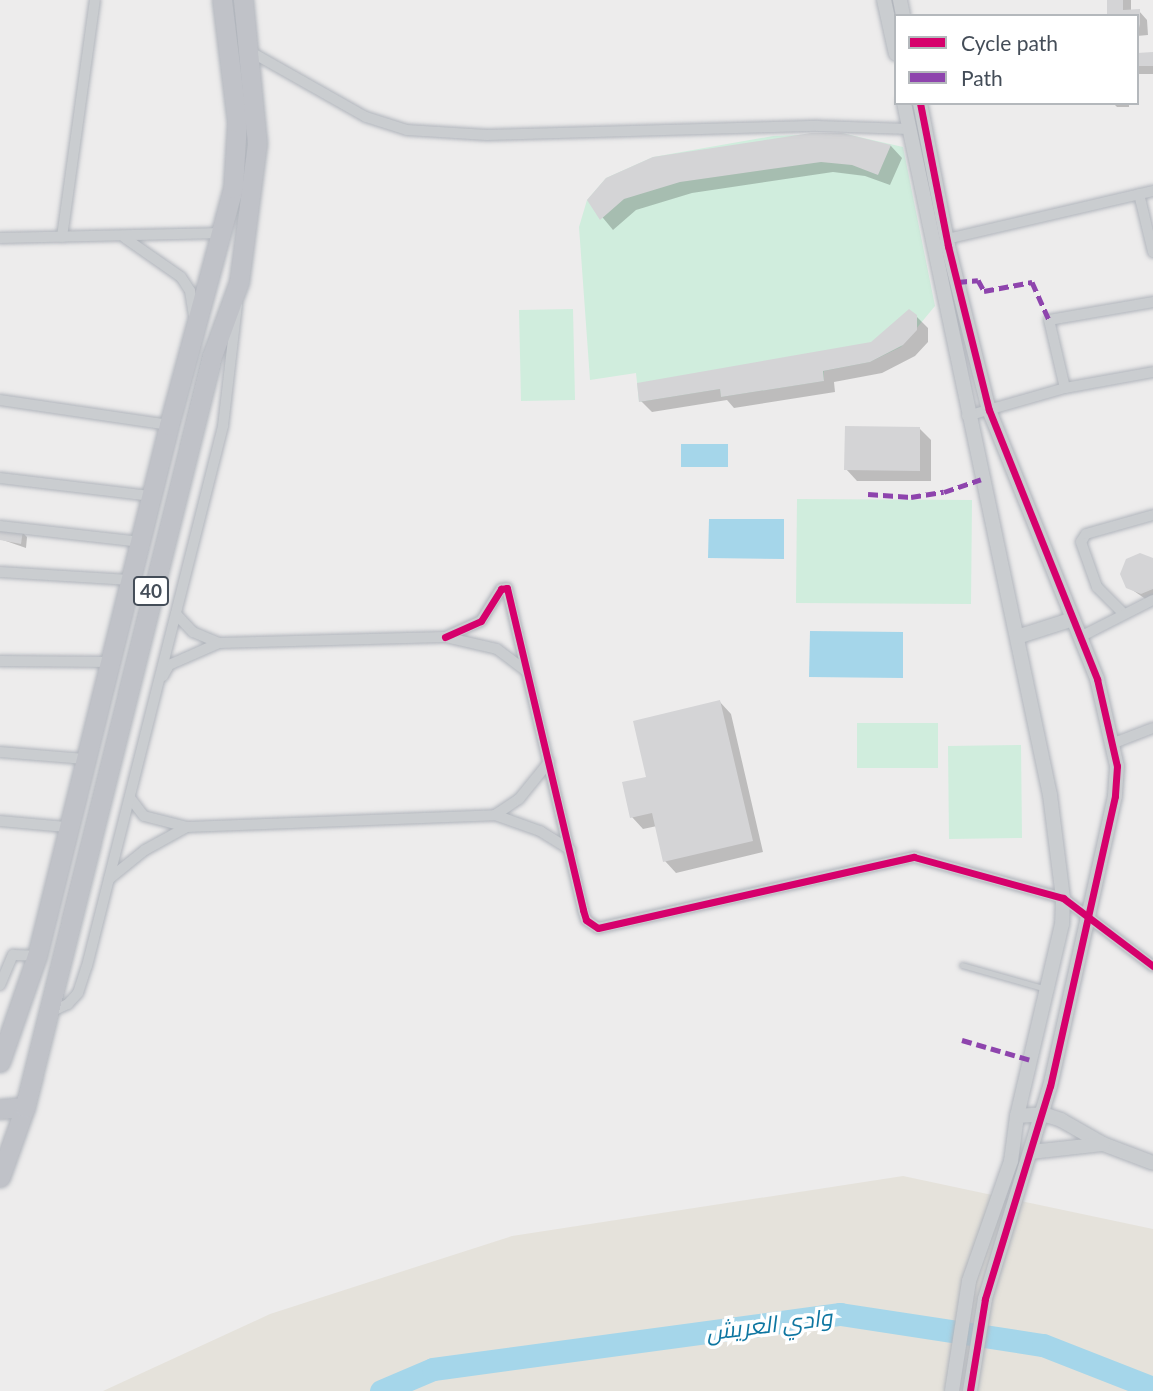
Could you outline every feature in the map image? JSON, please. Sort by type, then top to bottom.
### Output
[{"type":"highway","name":"40","points":[[0,1060],[37,956],[66,827],[189,348],[223,233],[233,188],[237,122],[222,0]]},
{"type":"highway","name":"40","points":[[0,1177],[25,1107],[98,800],[212,355],[239,282],[257,143],[251,52],[243,0]]},
{"type":"highway","points":[[189,348],[212,355]]},
{"type":"highway","points":[[75,796],[98,800]]},
{"type":"highway","points":[[0,1060],[13,1058],[34,1070]]},
{"type":"highway","points":[[0,1109],[25,1107]]},
{"type":"street","points":[[62,237],[95,0]]},
{"type":"street","points":[[884,0],[894,45]]},
{"type":"street","points":[[251,52],[366,117],[407,130],[487,135],[818,126],[909,129]]},
{"type":"street","points":[[904,105],[967,416],[1050,795],[1063,898],[1049,989],[1017,1116],[1011,1161],[968,1281],[951,1391]]},
{"type":"street","points":[[920,105],[947,239],[989,410],[1108,710],[1114,743],[1115,796],[1043,1114],[985,1299],[970,1391]]},
{"type":"street","points":[[947,239],[1153,191]]},
{"type":"street","points":[[1139,194],[1153,252]]},
{"type":"street","points":[[0,237],[125,238],[223,233]]},
{"type":"street","points":[[125,238],[181,277],[190,291],[196,324]]},
{"type":"street","points":[[45,1014],[68,1004],[78,993],[110,879],[223,426],[239,282]]},
{"type":"street","points":[[1065,388],[1049,320],[1153,302]]},
{"type":"street","points":[[967,416],[1065,388],[1153,372]]},
{"type":"street","points":[[0,400],[169,425]]},
{"type":"street","points":[[0,478],[152,496]]},
{"type":"street","points":[[1124,614],[1097,587],[1081,542],[1086,534],[1153,515]]},
{"type":"street","points":[[0,526],[141,542]]},
{"type":"street","points":[[0,572],[130,580]]},
{"type":"street","points":[[446,637],[481,621],[500,589],[507,588],[586,920],[602,928],[899,858],[935,861],[1063,898],[1088,914],[1121,946],[1153,966]]},
{"type":"street","points":[[1080,637],[1153,600]]},
{"type":"street","points":[[176,614],[193,632],[219,643]]},
{"type":"street","points":[[1017,637],[1073,619]]},
{"type":"street","points":[[158,683],[169,665],[219,643],[446,637],[496,649],[526,671]]},
{"type":"street","points":[[0,661],[110,662]]},
{"type":"street","points":[[1114,743],[1153,728]]},
{"type":"street","points":[[0,752],[85,759]]},
{"type":"street","points":[[495,815],[519,799],[550,762]]},
{"type":"street","points":[[131,799],[153,820],[187,827],[495,815],[540,831],[570,850]]},
{"type":"street","points":[[0,821],[66,827]]},
{"type":"street","points":[[110,879],[145,850],[187,827]]},
{"type":"street","points":[[0,985],[13,955],[37,956]]},
{"type":"street","points":[[1017,1116],[1043,1114],[1073,1125],[1103,1144],[1153,1163]]},
{"type":"street","points":[[1029,1158],[1103,1144]]},
{"type":"lane","points":[[962,965],[1049,989]]},
{"type":"green space","points":[[842,133],[903,147],[935,306],[901,347],[870,362],[824,371],[824,381],[721,397],[720,389],[639,402],[636,373],[590,380],[579,227],[587,200],[606,178],[653,157],[773,136]]},
{"type":"green space","points":[[573,309],[575,400],[521,401],[519,310]]},
{"type":"green space","points":[[797,499],[972,500],[971,604],[796,603]]},
{"type":"green space","points":[[857,723],[938,723],[938,768],[857,768]]},
{"type":"green space","points":[[1021,745],[1022,838],[949,839],[948,746]]},
{"type":"sand","points":[[903,1176],[1153,1229],[1153,1391],[103,1391],[270,1314],[512,1236]]},
{"type":"water","points":[[681,444],[728,444],[728,467],[681,467]]},
{"type":"water","points":[[709,519],[784,519],[784,559],[708,558]]},
{"type":"water","points":[[810,631],[903,632],[903,678],[809,677]]},
{"type":"building","points":[[1107,0],[1123,0],[1123,10],[1140,9],[1140,28],[1139,14],[1107,14]]},
{"type":"building","points":[[1153,52],[1153,66],[1139,66],[1139,53]]},
{"type":"building","points":[[811,133],[842,133],[891,145],[878,175],[852,165],[821,162],[680,182],[624,199],[600,220],[587,200],[606,178],[653,157]]},
{"type":"building","points":[[909,309],[917,315],[917,330],[903,345],[870,362],[823,371],[824,381],[721,397],[720,389],[639,402],[637,383],[871,342]]},
{"type":"building","points":[[845,426],[920,427],[920,471],[844,470]]},
{"type":"building","points":[[0,527],[23,530],[21,544],[0,540]]},
{"type":"building","points":[[1140,553],[1153,558],[1153,589],[1141,594],[1126,588],[1120,574],[1126,559]]},
{"type":"building","points":[[720,700],[753,841],[663,862],[652,813],[630,818],[622,782],[646,777],[633,721]]},
{"type":"waterway","name":"وادي العريش","points":[[381,1391],[433,1369],[840,1314],[1043,1345],[1153,1388]]},
{"type":"marked path","points":[[957,282],[978,280],[984,291],[1032,282],[1049,320]]},
{"type":"marked path","points":[[868,494],[911,497],[944,492],[981,479]]},
{"type":"marked path","points":[[962,1040],[1031,1060]]},
{"type":"cycle path","points":[[920,105],[948,246],[989,410],[1097,679],[1117,766],[1115,796],[1050,1086],[985,1299],[970,1391]]},
{"type":"cycle path","points":[[445,637],[481,621],[501,589],[507,588],[583,910],[586,920],[598,928],[914,857],[1063,898],[1153,966]]}]
